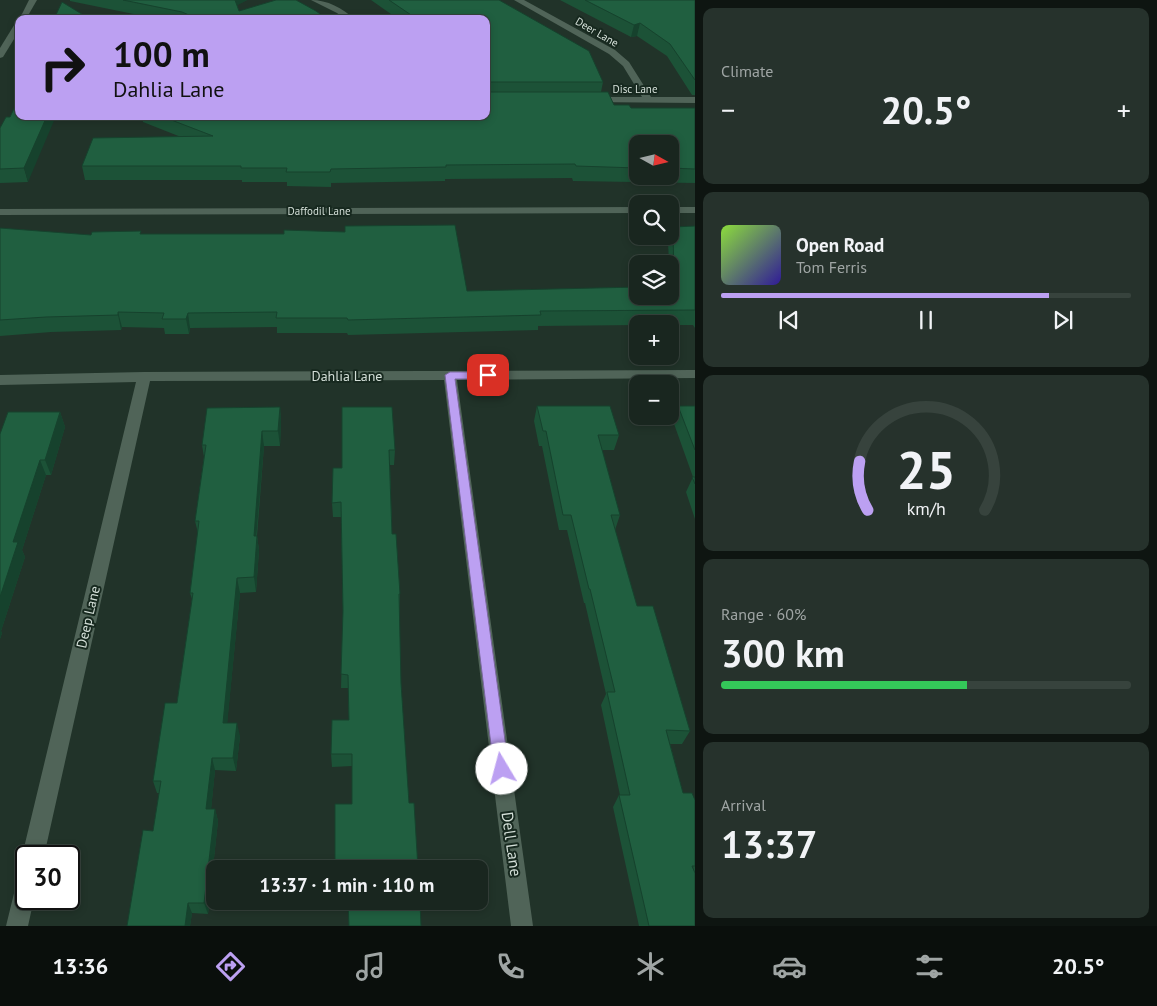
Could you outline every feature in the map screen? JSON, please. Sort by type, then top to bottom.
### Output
[{"type":"street","points":[[24,15],[33,0]]},
{"type":"street","points":[[315,0],[344,15]]},
{"type":"street","name":"Deer Lane","points":[[518,0],[612,52],[626,64],[648,100]]},
{"type":"street","points":[[0,56],[15,32]]},
{"type":"street","name":"Disc Lane","points":[[581,100],[694,100]]},
{"type":"street","name":"Daffodil Lane","points":[[0,212],[629,210]]},
{"type":"street","points":[[679,210],[694,210]]},
{"type":"street","name":"Dahlia Lane","points":[[0,380],[144,377],[694,374]]},
{"type":"street","name":"Dell Lane","points":[[450,375],[522,926]]},
{"type":"street","name":"Deep Lane","points":[[36,845],[144,377]]},
{"type":"street","points":[[17,926],[21,910]]},
{"type":"building","points":[[123,0],[235,0],[239,11],[276,0],[296,0],[322,15],[189,15]]},
{"type":"building","points":[[389,0],[499,0],[589,51],[603,82],[490,82],[490,15],[411,15]]},
{"type":"building","points":[[585,0],[695,0],[695,80],[670,44],[640,23],[634,25]]},
{"type":"building","points":[[62,2],[83,15],[56,15]]},
{"type":"building","points":[[490,92],[608,92],[614,105],[629,105],[631,108],[695,108],[695,169],[679,168],[679,135],[629,135],[629,168],[576,166],[575,164],[446,165],[446,167],[331,169],[330,172],[286,172],[287,168],[241,168],[241,166],[82,166],[93,138],[213,136],[171,120],[490,120]]},
{"type":"building","points":[[15,106],[15,120],[45,120],[24,168],[0,169],[0,128],[6,117],[10,117]]},
{"type":"building","points":[[455,225],[467,291],[629,287],[629,305],[679,305],[679,255],[673,255],[673,245],[679,245],[679,227],[695,226],[695,310],[540,311],[541,315],[348,320],[347,318],[276,318],[277,312],[188,313],[186,319],[162,319],[164,313],[118,312],[118,315],[0,320],[0,228],[91,235],[92,232],[141,231],[140,234],[284,234],[284,230],[345,232],[345,226]]},
{"type":"building","points":[[537,406],[610,406],[619,435],[598,435],[620,515],[611,515],[637,606],[653,606],[690,731],[666,730],[683,793],[692,793],[695,800],[695,866],[692,866],[695,873],[695,926],[649,926],[619,795],[630,795],[607,692],[615,692],[571,515],[563,515],[546,431],[543,431]]},
{"type":"building","points":[[679,406],[695,406],[695,450],[679,409]]},
{"type":"building","points":[[280,407],[278,431],[262,431],[254,536],[257,536],[254,577],[237,578],[223,723],[237,723],[233,758],[212,758],[206,809],[215,809],[209,860],[206,860],[204,903],[188,903],[185,926],[127,926],[143,830],[153,831],[161,781],[153,781],[165,703],[177,703],[193,593],[190,593],[199,521],[195,521],[206,445],[202,445],[207,408]]},
{"type":"building","points":[[342,407],[392,407],[395,450],[389,450],[392,534],[396,534],[400,594],[401,683],[409,803],[414,803],[417,860],[335,860],[335,804],[352,804],[352,754],[331,754],[332,720],[349,720],[348,675],[341,674],[343,611],[341,502],[332,503],[333,468],[342,468]]},
{"type":"building","points":[[8,412],[60,412],[45,460],[40,460],[13,542],[18,542],[0,597],[0,434]]},
{"type":"building","points":[[348,910],[420,910],[421,926],[349,926]]},
{"type":"route","points":[[488,375],[450,375],[502,769]]}]
